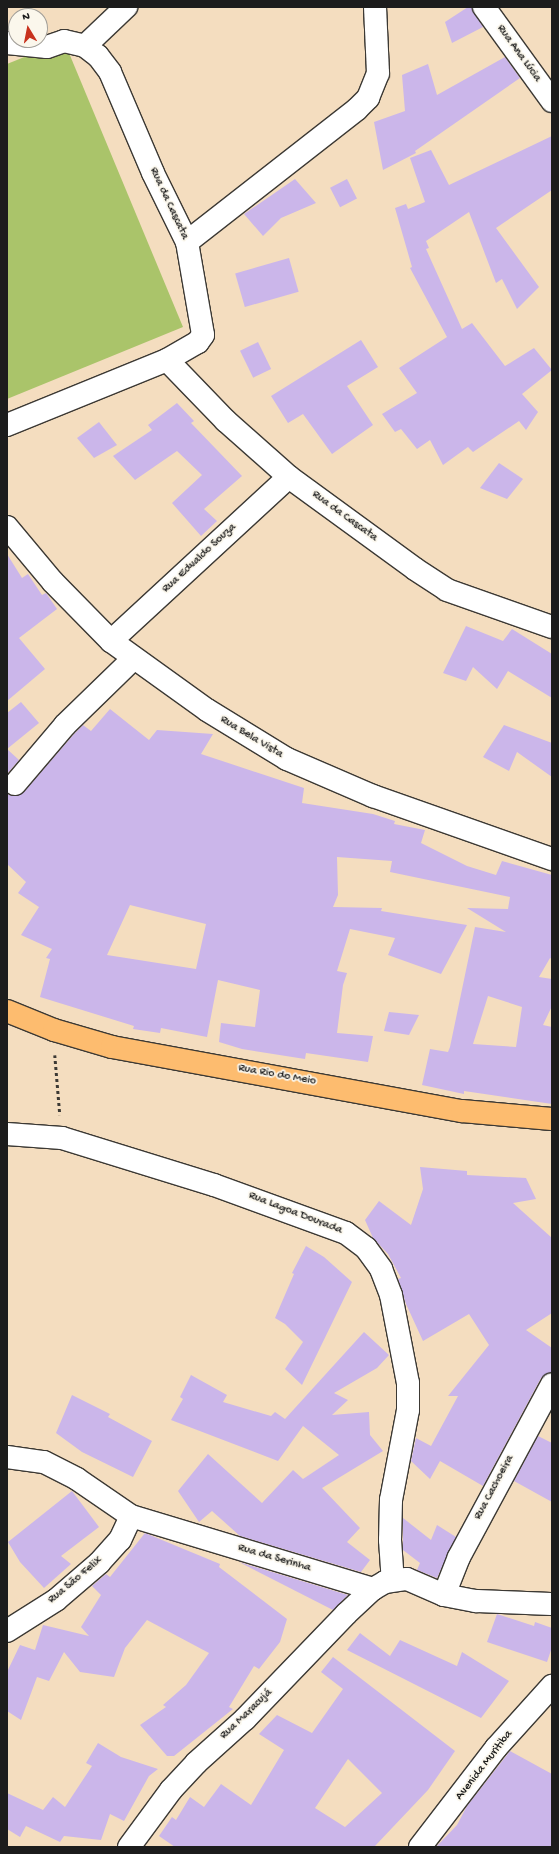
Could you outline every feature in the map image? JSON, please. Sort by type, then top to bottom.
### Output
[{"type":"main road","name":"Rua Rio do Meio","points":[[7,1011],[54,1030],[112,1047],[462,1111],[552,1119]]},
{"type":"street","points":[[7,43],[46,47],[64,41],[85,46],[126,7]]},
{"type":"street","points":[[187,242],[357,109],[368,98],[378,73],[375,7]]},
{"type":"street","name":"Rua Ana Lúcia","points":[[484,7],[552,101]]},
{"type":"street","name":"Rua da Cascata","points":[[7,425],[168,360],[198,342],[203,335],[187,242],[153,173],[110,72],[98,56],[85,46]]},
{"type":"street","name":"Rua da Cascata","points":[[168,360],[226,421],[289,477],[447,590],[552,627]]},
{"type":"street","name":"Rua Edvaldo Souza","points":[[111,641],[289,477]]},
{"type":"street","name":"Rua Bela Vista","points":[[7,527],[53,582],[111,641],[207,710],[287,759],[373,796],[552,859]]},
{"type":"street","points":[[15,784],[65,725],[134,658]]},
{"type":"street","name":"Rua Lagoa Dourada","points":[[7,1134],[62,1138],[280,1207],[346,1234],[366,1248],[380,1269],[391,1295],[408,1383],[408,1410],[391,1500],[393,1579]]},
{"type":"street","name":"Rua Cachoeira","points":[[444,1595],[459,1557],[552,1384]]},
{"type":"street","name":"Rua da Serinha","points":[[7,1457],[44,1462],[78,1479],[131,1516],[372,1589]]},
{"type":"street","name":"Rua São Felix","points":[[7,1631],[56,1600],[99,1563],[120,1540],[131,1516]]},
{"type":"street","points":[[372,1589],[393,1579],[407,1579],[444,1595],[476,1601],[552,1604]]},
{"type":"street","name":"Rua Maracujá","points":[[129,1847],[171,1790],[196,1763],[245,1719],[372,1589]]},
{"type":"street","name":"Avenida Muritiba","points":[[420,1847],[496,1748],[552,1686]]},
{"type":"path","points":[[54,1030],[62,1138]]},
{"type":"green space","points":[[64,41],[183,327],[7,399],[7,64]]},
{"type":"building","points":[[468,7],[472,7],[483,27],[452,43],[445,22]]},
{"type":"building","points":[[505,57],[520,78],[415,151],[416,153],[383,170],[374,122],[405,111],[402,75],[428,64],[437,95]]},
{"type":"building","points":[[552,136],[552,190],[496,228],[539,287],[517,309],[502,279],[496,283],[469,212],[426,241],[429,248],[426,249],[462,329],[472,323],[505,366],[534,348],[552,370],[522,394],[538,412],[526,430],[519,421],[473,452],[468,447],[443,465],[430,440],[417,449],[401,429],[395,432],[382,414],[417,393],[399,368],[447,337],[410,268],[412,267],[395,208],[406,204],[408,209],[425,202],[410,158],[431,150],[449,185]]},
{"type":"building","points":[[295,179],[316,203],[281,218],[263,236],[244,214]]},
{"type":"building","points":[[347,179],[357,199],[340,207],[330,188]]},
{"type":"building","points":[[289,258],[299,292],[245,307],[235,273]]},
{"type":"building","points":[[361,340],[378,367],[347,386],[373,425],[332,454],[303,414],[288,423],[271,396]]},
{"type":"building","points":[[258,342],[271,369],[253,378],[240,351]]},
{"type":"building","points":[[177,403],[194,421],[191,423],[242,476],[204,509],[217,521],[201,536],[172,503],[202,475],[177,451],[135,480],[113,456],[152,430],[148,425]]},
{"type":"building","points":[[99,422],[117,445],[94,458],[77,438]]},
{"type":"building","points":[[499,463],[523,479],[507,499],[480,488]]},
{"type":"building","points":[[7,554],[22,578],[28,574],[42,595],[46,593],[57,609],[19,638],[45,669],[7,701]]},
{"type":"building","points":[[466,626],[503,641],[512,629],[552,654],[552,698],[508,671],[497,689],[473,667],[466,681],[443,673]]},
{"type":"building","points":[[21,702],[39,723],[7,749],[7,713]]},
{"type":"building","points":[[110,709],[149,740],[157,730],[213,734],[201,754],[304,788],[302,803],[373,814],[395,821],[394,824],[425,830],[421,843],[467,866],[496,875],[502,861],[552,875],[552,959],[550,958],[539,977],[552,979],[552,1006],[543,1025],[552,1027],[552,1104],[464,1091],[464,1094],[422,1085],[430,1049],[448,1052],[450,1047],[475,927],[506,932],[467,908],[508,909],[510,897],[390,872],[392,861],[337,857],[338,895],[333,907],[382,908],[381,911],[467,925],[441,974],[388,955],[395,938],[350,929],[337,971],[347,973],[343,985],[337,1033],[373,1036],[368,1062],[306,1053],[305,1059],[242,1049],[219,1042],[221,1023],[255,1027],[260,990],[218,980],[207,1037],[161,1028],[160,1033],[133,1029],[134,1026],[40,997],[50,959],[46,958],[52,949],[21,935],[39,907],[18,893],[26,882],[7,864],[7,794],[13,796],[24,792],[83,725],[91,731]],"holes":[[[130,905],[206,924],[196,969],[107,955]],[[488,996],[522,1007],[516,1047],[473,1044]]]},
{"type":"building","points":[[504,725],[552,743],[552,777],[517,752],[509,771],[483,757]]},
{"type":"building","points":[[7,749],[19,760],[7,774]]},
{"type":"building","points":[[389,1012],[419,1015],[409,1035],[384,1031]]},
{"type":"building","points":[[420,1167],[467,1171],[467,1175],[526,1178],[536,1199],[513,1203],[552,1238],[552,1313],[526,1330],[552,1348],[552,1372],[541,1378],[483,1486],[440,1461],[430,1479],[411,1461],[416,1438],[431,1446],[458,1396],[448,1396],[489,1345],[469,1314],[423,1341],[406,1304],[398,1279],[401,1278],[388,1254],[373,1238],[365,1220],[379,1201],[411,1225],[423,1189]]},
{"type":"building","points":[[306,1246],[324,1257],[352,1282],[302,1385],[285,1369],[303,1342],[285,1324],[275,1318],[294,1274],[292,1273]]},
{"type":"building","points":[[364,1332],[389,1355],[377,1368],[334,1393],[348,1400],[332,1415],[369,1412],[370,1435],[383,1451],[322,1488],[360,1528],[347,1542],[370,1560],[361,1572],[240,1536],[212,1511],[199,1522],[178,1491],[208,1454],[262,1503],[293,1470],[303,1479],[339,1455],[303,1426],[278,1461],[171,1420],[183,1399],[180,1397],[191,1375],[227,1395],[223,1402],[271,1416],[275,1412],[285,1419]]},
{"type":"building","points":[[72,1395],[110,1414],[108,1417],[152,1441],[133,1477],[82,1452],[56,1433]]},
{"type":"building","points":[[538,1436],[552,1443],[552,1502],[514,1481]]},
{"type":"building","points":[[72,1491],[99,1527],[61,1556],[71,1564],[44,1588],[20,1562],[8,1542]]},
{"type":"building","points":[[403,1518],[431,1540],[437,1525],[456,1537],[437,1578],[417,1570],[420,1563],[403,1550]]},
{"type":"building","points":[[145,1533],[220,1564],[219,1567],[287,1619],[280,1642],[259,1669],[254,1666],[229,1707],[233,1709],[174,1756],[167,1756],[140,1725],[166,1707],[163,1705],[186,1685],[209,1653],[147,1620],[125,1648],[114,1677],[80,1672],[64,1652],[49,1681],[37,1677],[21,1720],[7,1711],[7,1672],[20,1645],[35,1650],[43,1625],[89,1636],[81,1627],[101,1595],[92,1586],[106,1574],[110,1577]]},
{"type":"building","points":[[239,1562],[348,1595],[333,1610]]},
{"type":"building","points":[[497,1614],[534,1626],[535,1622],[552,1628],[552,1647],[547,1662],[487,1642]]},
{"type":"building","points":[[360,1633],[390,1656],[400,1640],[457,1666],[462,1652],[509,1681],[481,1718],[347,1650]]},
{"type":"building","points":[[333,1657],[455,1751],[428,1790],[375,1846],[377,1847],[175,1847],[159,1836],[172,1817],[176,1820],[190,1797],[204,1807],[221,1784],[251,1805],[284,1750],[259,1734],[277,1715],[312,1733],[343,1689],[321,1672]],"holes":[[[348,1759],[382,1793],[345,1827],[315,1808]]]},
{"type":"building","points":[[98,1743],[121,1757],[158,1769],[149,1776],[124,1821],[110,1814],[101,1840],[64,1836],[60,1842],[26,1826],[20,1837],[7,1829],[7,1793],[43,1810],[53,1797],[65,1807],[92,1766],[86,1763]]},
{"type":"building","points":[[510,1751],[552,1774],[552,1847],[436,1847],[457,1825],[467,1806]]}]
